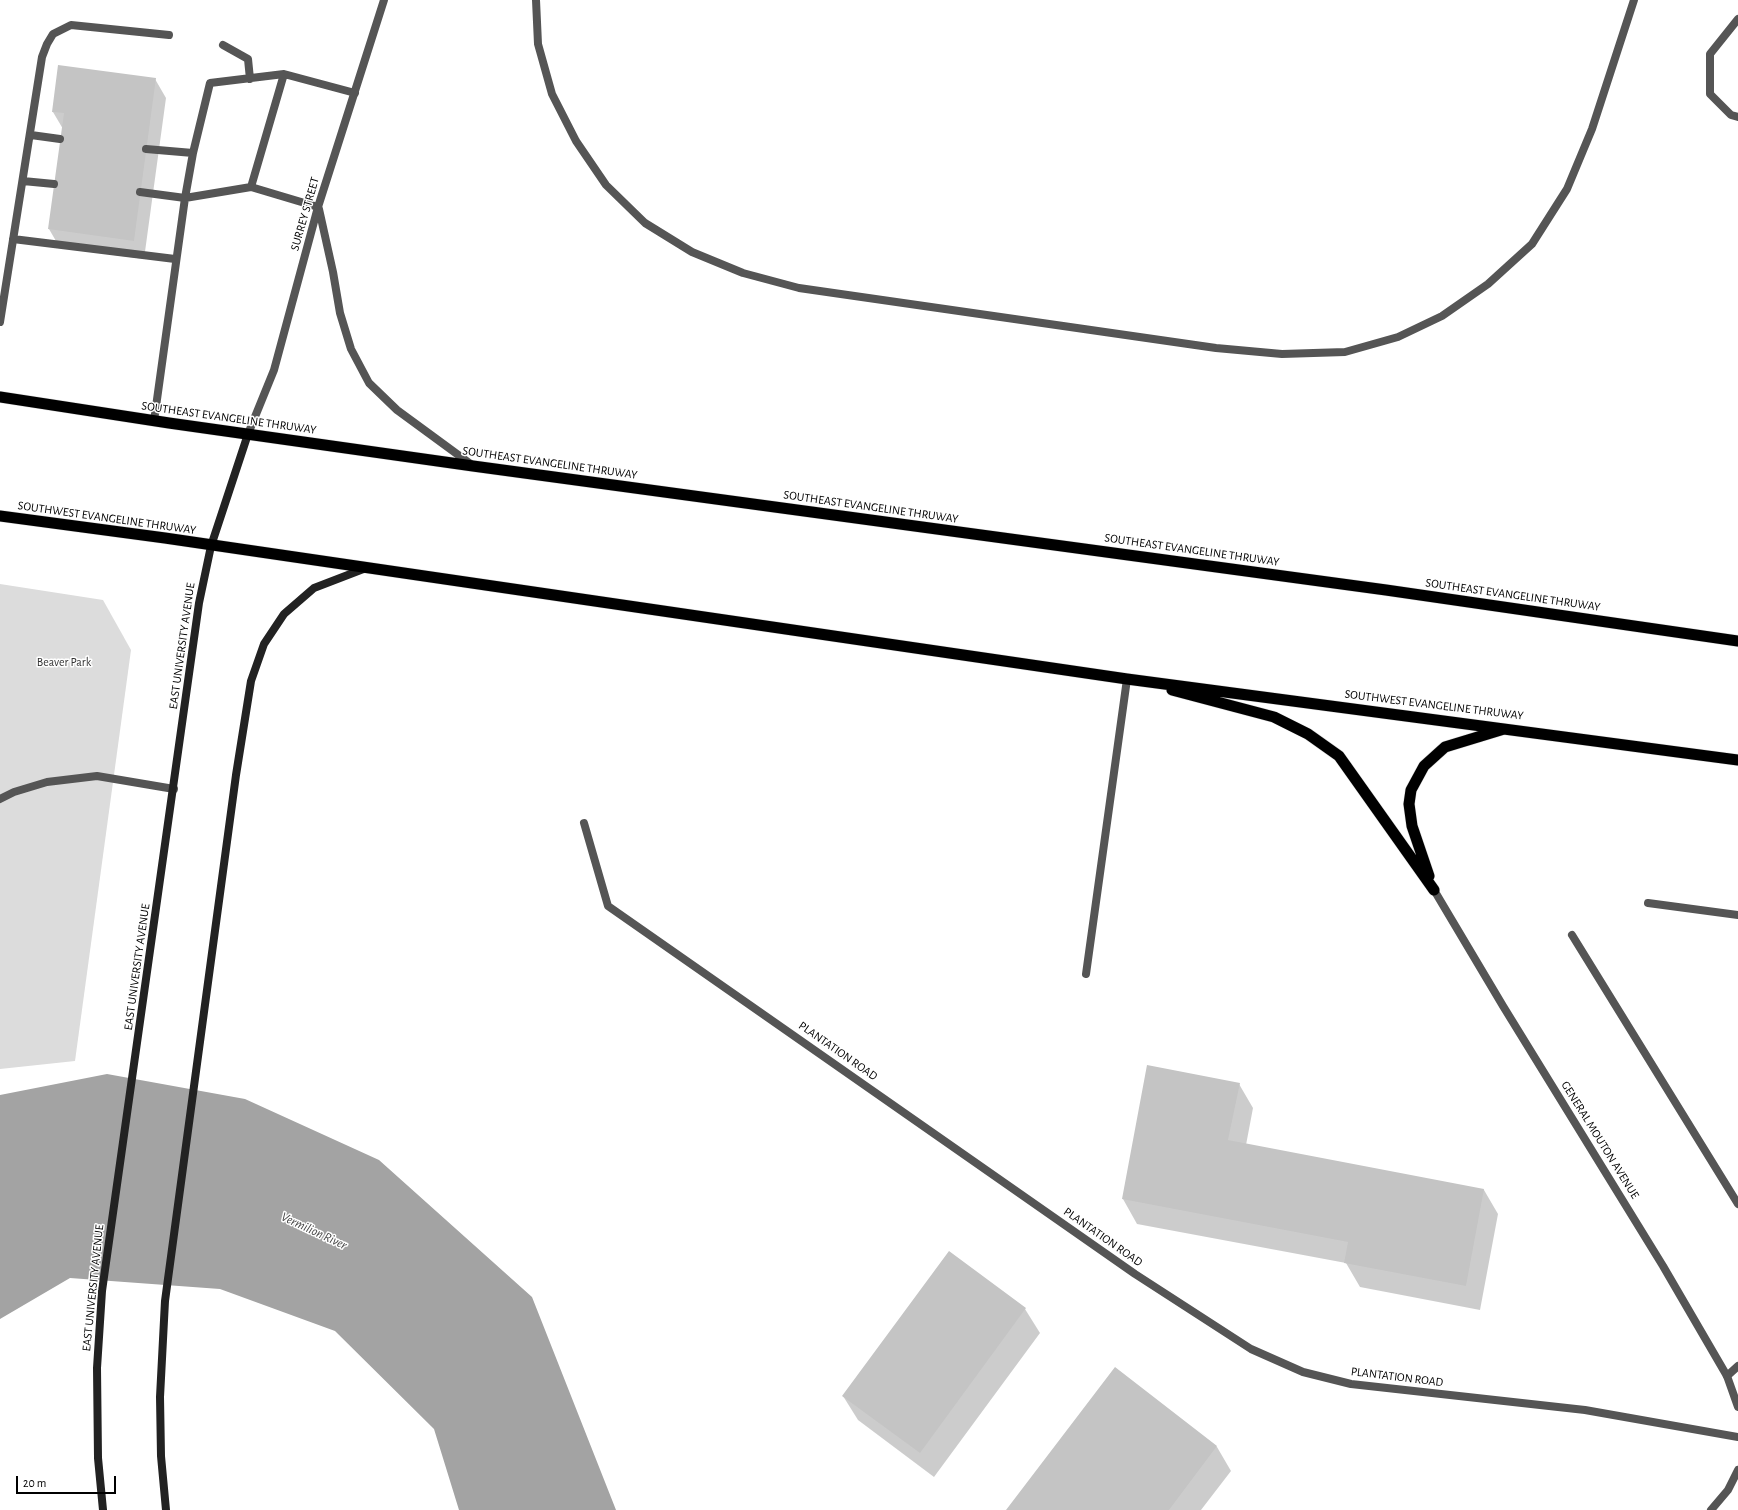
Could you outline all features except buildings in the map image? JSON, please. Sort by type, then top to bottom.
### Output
[{"type":"highway","name":"SOUTHEAST EVANGELINE THRUWAY","points":[[0,397],[154,421],[473,466],[1378,588],[1738,642]]},
{"type":"highway","name":"SOUTHWEST EVANGELINE THRUWAY","points":[[0,516],[211,546]]},
{"type":"highway","points":[[211,546],[1127,679],[1274,717],[1308,734],[1339,756],[1434,890]]},
{"type":"highway","name":"SOUTHWEST EVANGELINE THRUWAY","points":[[1127,679],[1509,728],[1738,760]]},
{"type":"highway","points":[[1434,890],[1412,826],[1409,804],[1411,790],[1424,766],[1445,746],[1509,728]]},
{"type":"main road","name":"EAST UNIVERSITY AVENUE","points":[[103,1510],[98,1458],[97,1368],[102,1291],[151,953],[199,603],[211,546],[248,434]]},
{"type":"main road","points":[[166,1510],[161,1456],[160,1397],[165,1302],[236,775],[250,688],[264,644],[284,614],[314,588],[366,568]]},
{"type":"street","name":"SURREY STREET","points":[[248,434],[274,370],[318,207],[384,0]]},
{"type":"street","points":[[536,0],[538,44],[552,94],[576,141],[606,185],[645,223],[692,252],[743,273],[799,288],[1216,348],[1282,354],[1345,352],[1398,337],[1442,316],[1488,284],[1532,244],[1567,189],[1584,149],[1592,129],[1634,0]]},
{"type":"street","points":[[1738,19],[1710,54],[1710,94],[1731,115],[1738,117]]},
{"type":"street","points":[[0,322],[31,135],[42,57],[47,44],[53,34],[71,25],[168,35]]},
{"type":"street","points":[[223,45],[248,59],[250,79]]},
{"type":"street","points":[[154,421],[175,259],[185,198],[193,153],[210,83],[284,74],[355,93]]},
{"type":"street","points":[[251,187],[284,74]]},
{"type":"street","points":[[31,135],[60,138]]},
{"type":"street","points":[[146,148],[193,153]]},
{"type":"street","points":[[23,181],[54,184]]},
{"type":"street","points":[[140,192],[185,198],[251,187],[318,207],[333,272],[340,313],[351,349],[369,383],[397,410],[473,466]]},
{"type":"street","points":[[13,239],[175,259]]},
{"type":"street","points":[[1086,974],[1127,679]]},
{"type":"street","points":[[0,799],[14,792],[48,782],[97,776],[174,789]]},
{"type":"street","name":"PLANTATION ROAD","points":[[584,823],[608,906],[1134,1274],[1251,1349],[1303,1372],[1351,1384],[1585,1410],[1738,1437]]},
{"type":"street","name":"GENERAL MOUTON AVENUE","points":[[1434,890],[1503,1006],[1663,1266],[1727,1376],[1738,1407]]},
{"type":"street","points":[[1648,903],[1738,915]]},
{"type":"street","points":[[1572,935],[1738,1204]]},
{"type":"street","points":[[1727,1376],[1738,1366]]},
{"type":"street","points":[[1711,1510],[1728,1490],[1738,1470]]},
{"type":"green space","name":"Beaver Park","points":[[0,584],[103,600],[131,650],[75,1061],[0,1069]]},
{"type":"water","name":"Vermilion River","points":[[107,1074],[245,1099],[379,1160],[532,1297],[616,1510],[459,1510],[434,1429],[335,1331],[220,1289],[70,1278],[0,1319],[0,1095]]}]
